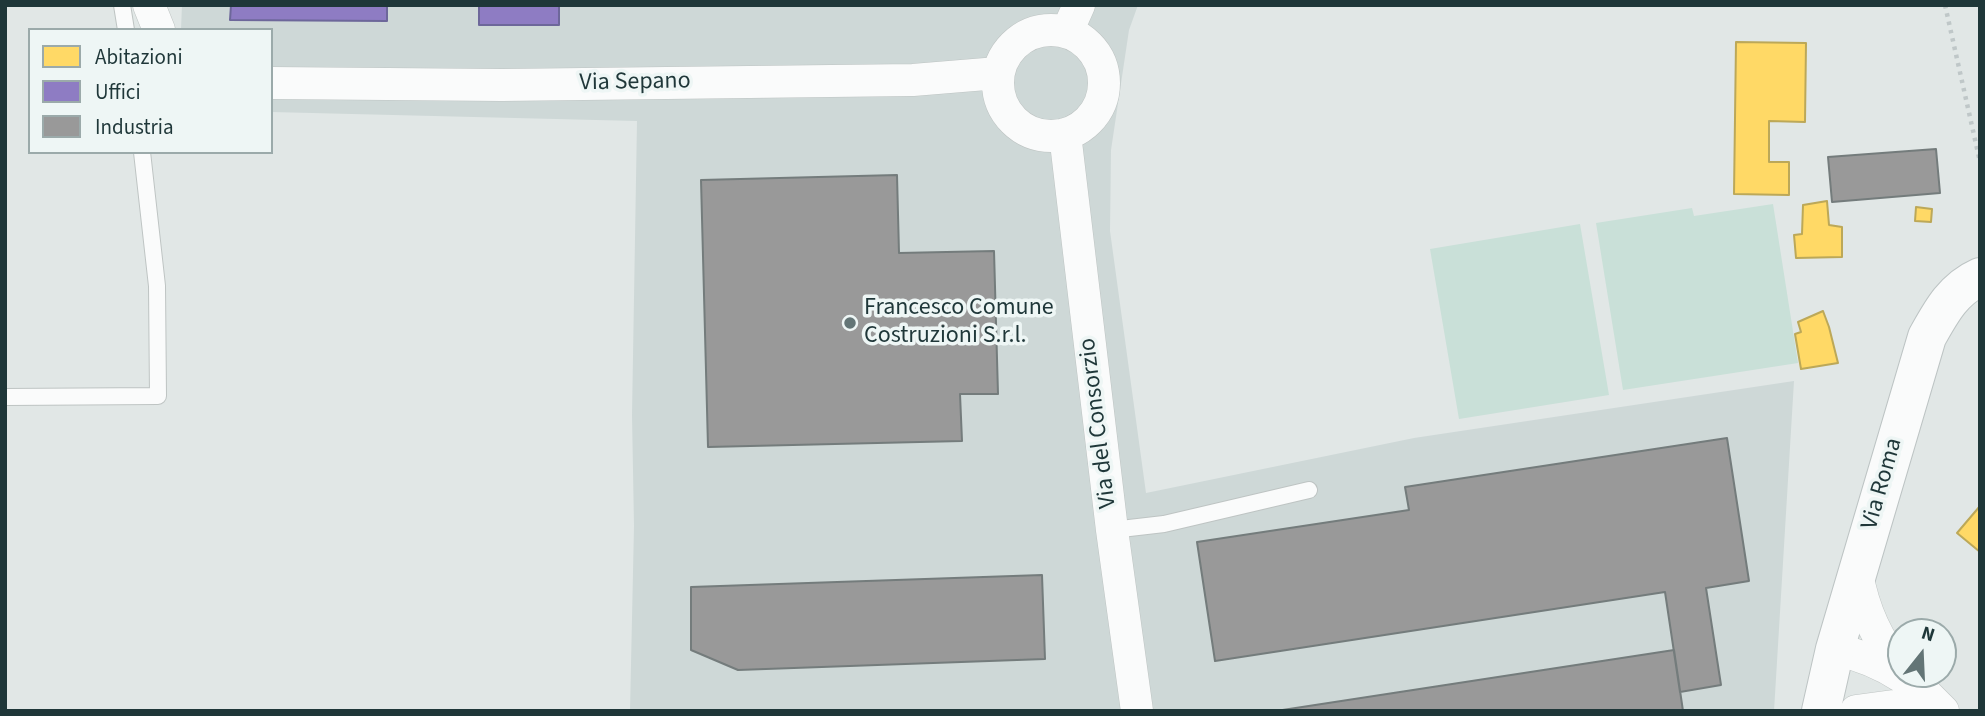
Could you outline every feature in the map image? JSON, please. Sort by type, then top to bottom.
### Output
[{"type":"street","points":[[149,5],[158,28]]},
{"type":"street","points":[[1073,18],[1082,40],[1094,52],[1102,67],[1102,101],[1093,116],[1081,127],[1065,134],[1047,136],[1030,132],[1015,122],[1004,108],[998,91],[998,73],[1004,56],[1016,42],[1031,33],[1049,29],[1073,18]]},
{"type":"street","name":"Via Sepano","points":[[273,83],[502,85],[913,80],[998,73]]},
{"type":"street","name":"Via del Consorzio","points":[[1065,134],[1112,530],[1137,711]]},
{"type":"street","name":"Via Roma","points":[[1821,711],[1835,649],[1927,337],[1953,295],[1980,277]]},
{"type":"street","points":[[1857,573],[1861,596],[1887,650]]},
{"type":"street","points":[[1835,649],[1858,654],[1887,668]]},
{"type":"street","points":[[1856,711],[1893,706],[1907,688]]},
{"type":"street","points":[[1913,688],[1943,711]]},
{"type":"lane","points":[[122,5],[126,28]]},
{"type":"lane","points":[[5,397],[158,397],[157,286],[142,154]]},
{"type":"lane","points":[[1112,530],[1164,524],[1309,490]]},
{"type":"path","points":[[1945,5],[1980,162]]},
{"type":"shaded area","points":[[182,5],[1138,5],[1129,30],[1111,150],[1110,231],[1146,493],[1414,438],[1794,381],[1774,711],[630,711],[637,121],[273,112],[273,28],[181,28]]},
{"type":"green space","points":[[1773,204],[1798,363],[1623,390],[1596,223],[1692,208],[1694,216]]},
{"type":"green space","points":[[1580,224],[1609,395],[1459,419],[1430,249]]},
{"type":"building: Abitazioni","points":[[1736,42],[1806,43],[1805,122],[1769,121],[1769,162],[1789,162],[1789,195],[1734,194]]},
{"type":"building: Abitazioni","points":[[1827,201],[1829,225],[1842,227],[1842,257],[1796,258],[1794,235],[1802,234],[1803,205]]},
{"type":"building: Abitazioni","points":[[1916,207],[1932,209],[1931,222],[1915,221]]},
{"type":"building: Abitazioni","points":[[1823,311],[1838,363],[1801,369],[1795,334],[1801,332],[1798,322]]},
{"type":"building: Abitazioni","points":[[1980,506],[1980,552],[1957,533]]},
{"type":"building: Uffici","points":[[231,5],[387,5],[387,21],[230,20]]},
{"type":"building: Uffici","points":[[479,5],[559,5],[559,25],[479,25]]},
{"type":"building: Industria","points":[[1936,149],[1940,193],[1832,202],[1828,157]]},
{"type":"building: Industria","name":"Francesco Comune Costruzioni S.r.l.","points":[[897,175],[899,253],[994,251],[998,394],[960,394],[962,441],[708,447],[701,180]]},
{"type":"building: Industria","points":[[1727,438],[1749,581],[1706,588],[1721,685],[1680,692],[1665,592],[1215,661],[1197,542],[1409,510],[1405,487]]},
{"type":"building: Industria","points":[[1042,575],[1045,659],[738,670],[691,650],[691,587]]},
{"type":"building: Industria","points":[[1674,650],[1683,711],[1276,711]]},
{"type":"place","name":"Francesco Comune Costruzioni S.r.l.","points":[[850,323]]}]
